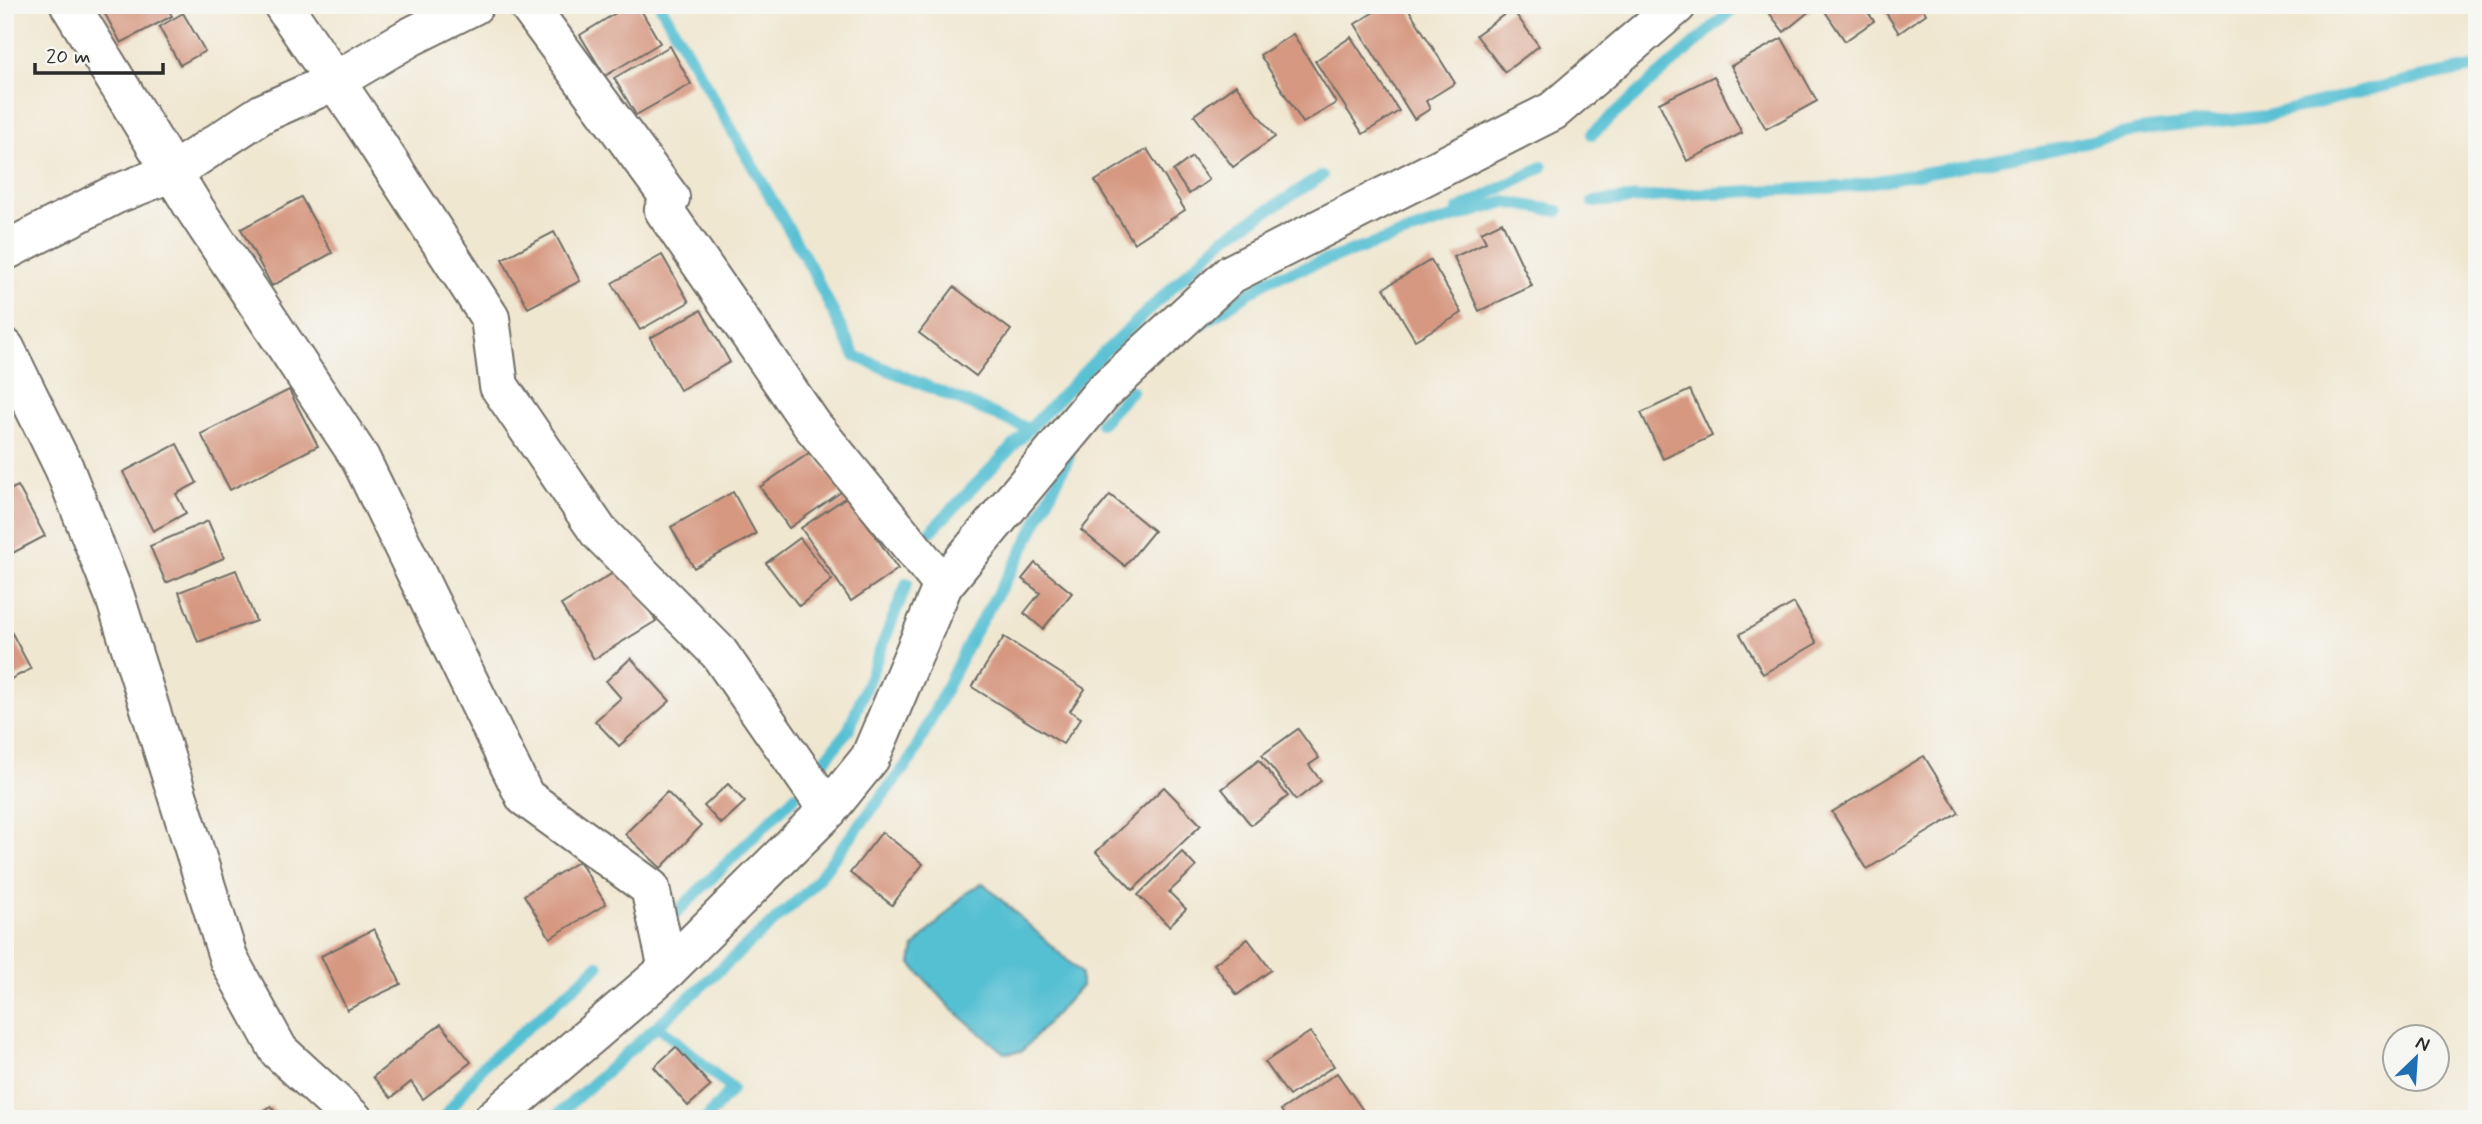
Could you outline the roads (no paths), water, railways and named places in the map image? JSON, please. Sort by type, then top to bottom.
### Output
[{"type":"street","points":[[70,5],[173,172],[360,458],[525,797],[650,888],[668,969]]},
{"type":"street","points":[[283,5],[490,318],[499,386],[598,531],[719,653],[828,810]]},
{"type":"street","points":[[5,251],[114,195],[173,172],[263,113],[335,80],[410,37],[474,5]]},
{"type":"street","points":[[528,5],[670,198],[664,210],[812,425],[943,585]]},
{"type":"street","points":[[493,1119],[668,969],[828,810],[870,758],[943,585],[1102,393],[1231,274],[1553,111],[1677,5]]},
{"type":"street","points":[[5,348],[64,468],[115,597],[229,960],[279,1051],[353,1119]]},
{"type":"water","points":[[983,883],[1081,973],[1081,986],[1022,1051],[1004,1053],[952,1009],[911,964],[914,947],[966,893]]},
{"type":"waterway","points":[[660,5],[810,266],[855,356],[1029,429]]},
{"type":"waterway","points":[[1592,134],[1738,5]]},
{"type":"waterway","points":[[1593,202],[1690,194],[1844,187],[2041,152],[2139,130],[2266,116],[2404,81],[2477,67]]},
{"type":"waterway","points":[[1458,210],[1542,167]]},
{"type":"waterway","points":[[931,531],[1095,361],[1224,238],[1322,176]]},
{"type":"waterway","points":[[1203,323],[1270,279],[1430,225],[1505,202],[1558,211]]},
{"type":"waterway","points":[[1101,423],[1131,391]]},
{"type":"waterway","points":[[553,1119],[809,890],[911,759],[970,640],[1021,554],[1069,457]]},
{"type":"waterway","points":[[818,769],[849,729],[907,583]]},
{"type":"waterway","points":[[671,918],[795,796]]},
{"type":"waterway","points":[[443,1119],[482,1067],[598,966]]},
{"type":"waterway","points":[[658,1026],[732,1089],[706,1119]]}]
